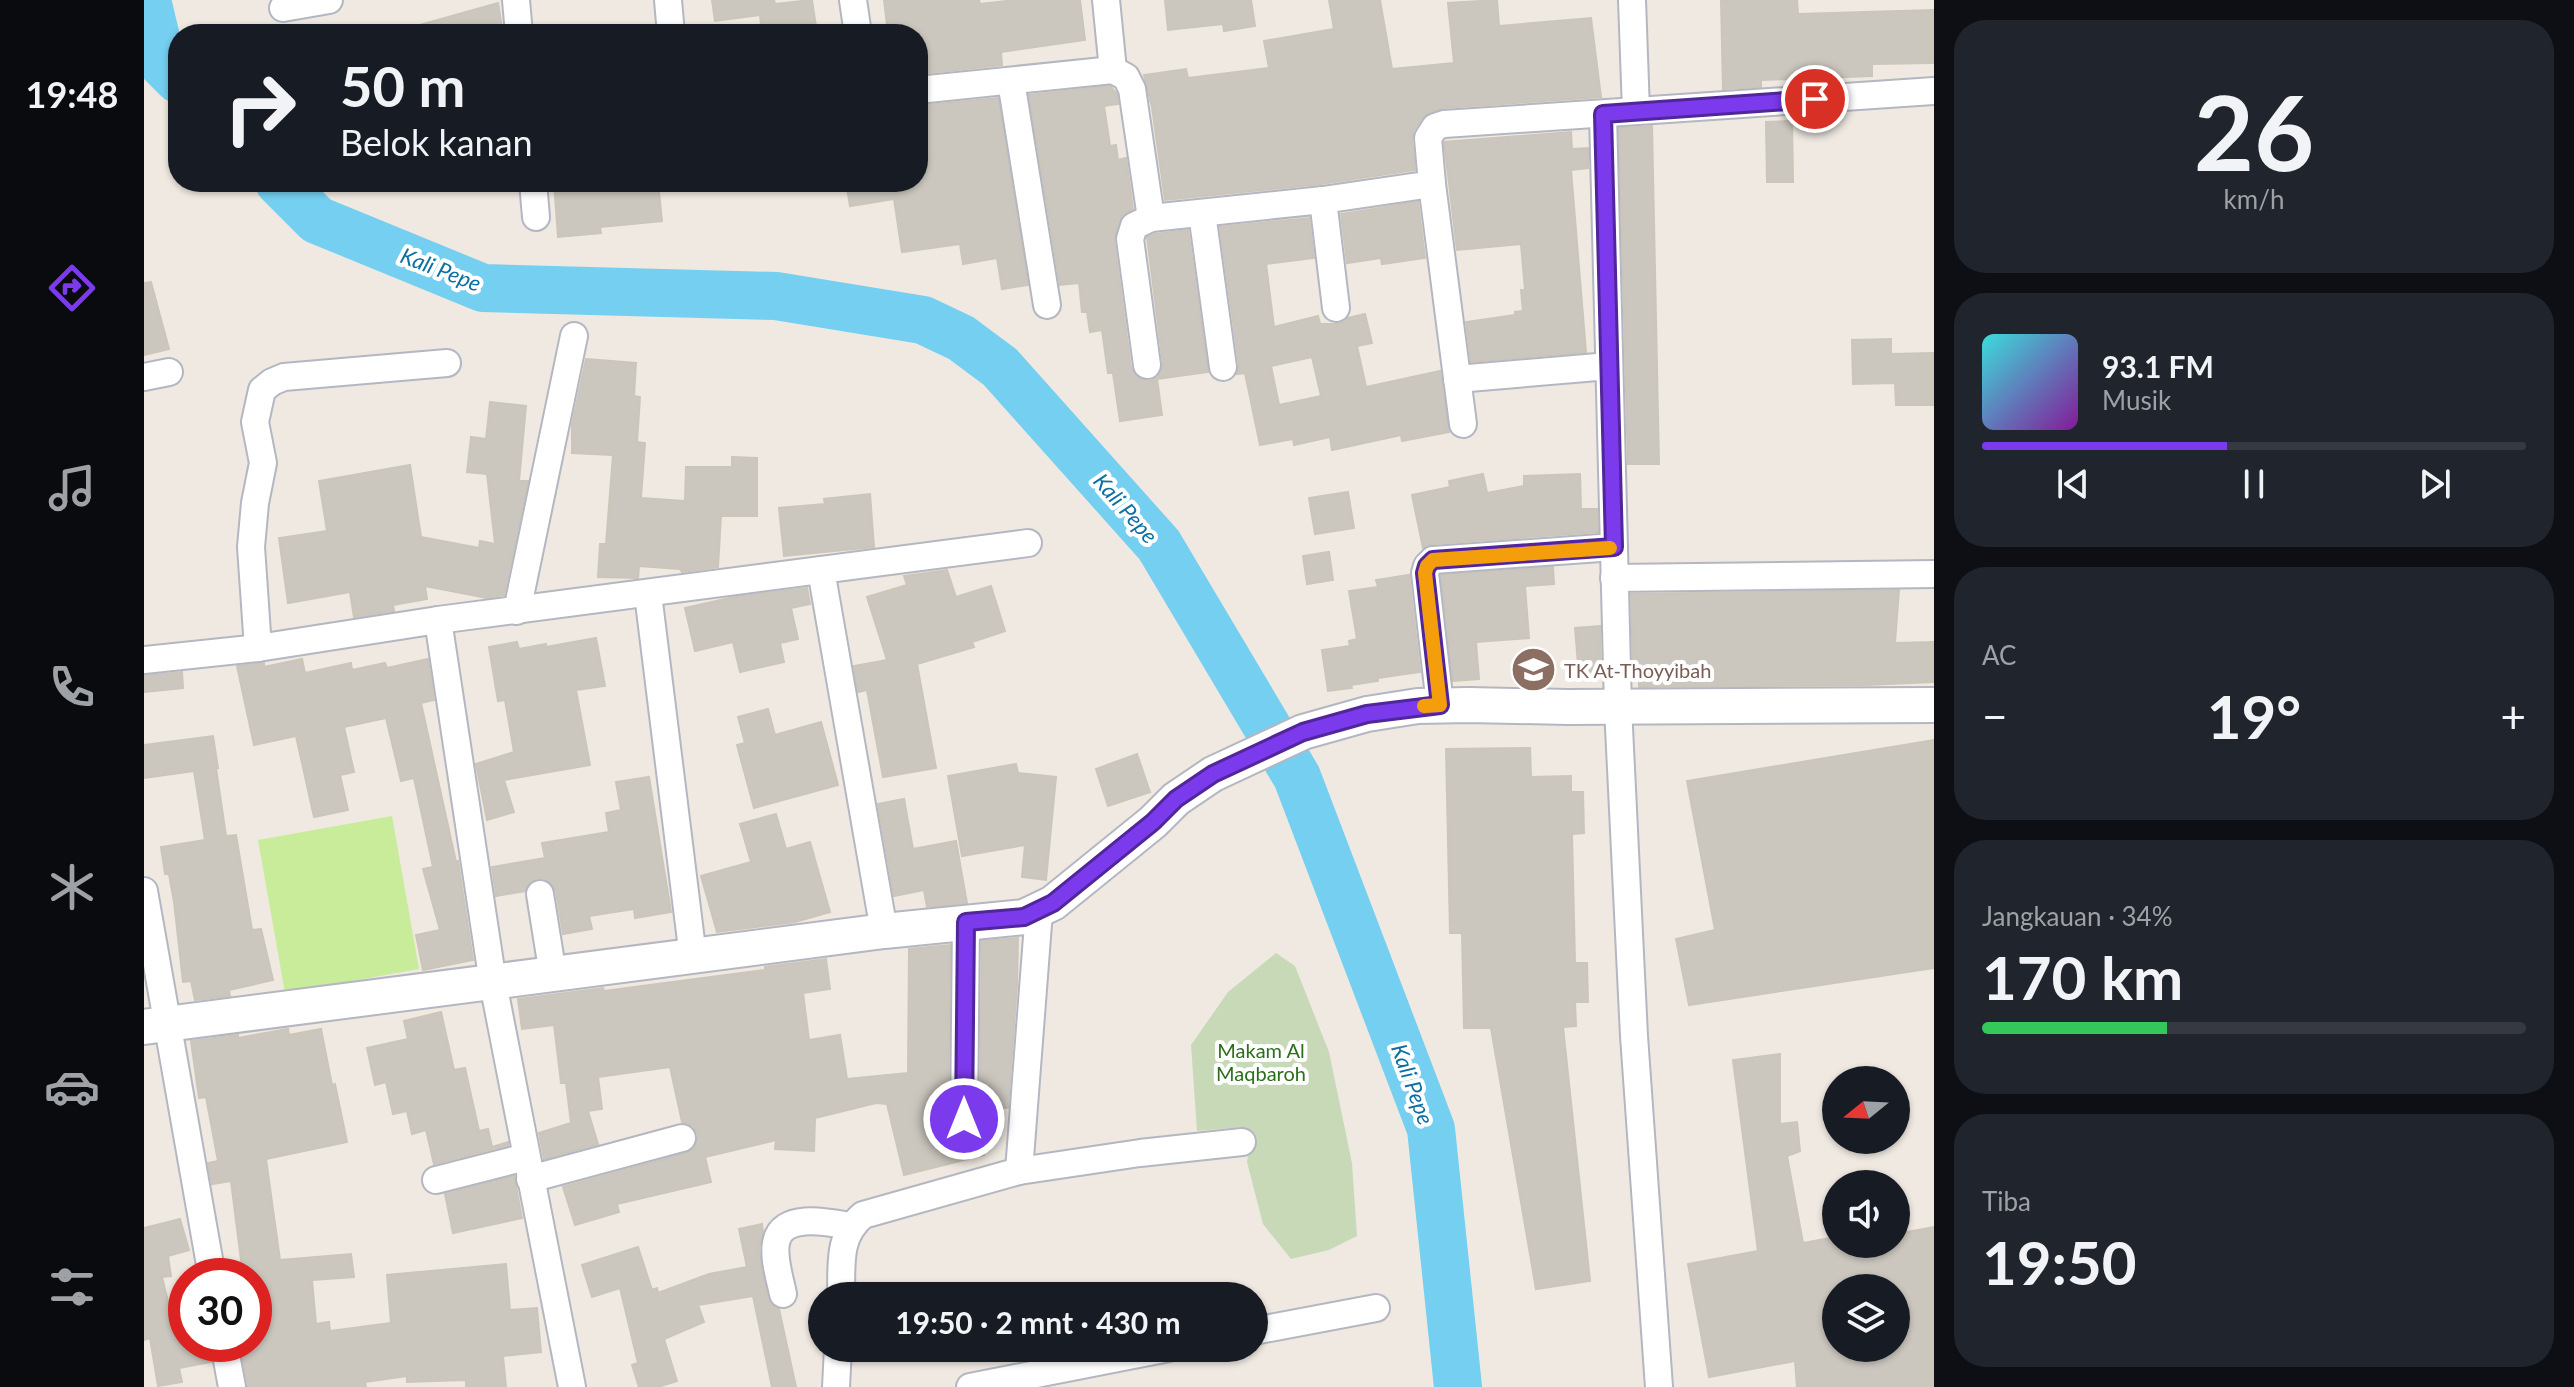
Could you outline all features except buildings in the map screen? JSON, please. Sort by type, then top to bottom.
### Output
[{"type":"street","points":[[283,8],[329,0]]},
{"type":"street","points":[[516,0],[518,24]]},
{"type":"street","points":[[668,0],[670,24]]},
{"type":"street","points":[[853,0],[857,24]]},
{"type":"street","points":[[1106,0],[1113,70]]},
{"type":"street","points":[[1632,0],[1636,111]]},
{"type":"street","points":[[928,89],[1113,70],[1126,77],[1132,89],[1151,218]]},
{"type":"street","points":[[1011,81],[1047,305]]},
{"type":"street","points":[[1463,424],[1432,184],[1428,138],[1435,127],[1934,91]]},
{"type":"street","points":[[1603,114],[1618,707],[1634,1036],[1659,1387]]},
{"type":"street","points":[[1147,365],[1130,239],[1134,226],[1151,218],[1323,200],[1432,184]]},
{"type":"street","points":[[534,192],[536,217]]},
{"type":"street","points":[[1323,200],[1336,308]]},
{"type":"street","points":[[1202,213],[1223,367]]},
{"type":"street","points":[[517,611],[574,336]]},
{"type":"street","points":[[258,648],[251,547],[263,463],[255,422],[262,390],[284,377],[447,363]]},
{"type":"street","points":[[1457,379],[1609,366]]},
{"type":"street","points":[[144,660],[258,648],[438,620],[1028,543]]},
{"type":"street","points":[[1440,705],[1425,573],[1433,560],[1614,547]]},
{"type":"street","points":[[821,570],[884,931]]},
{"type":"street","points":[[1614,578],[1934,574]]},
{"type":"street","points":[[648,594],[693,957]]},
{"type":"street","points":[[438,620],[493,983],[572,1387]]},
{"type":"street","points":[[156,1025],[884,931],[1005,920],[1039,911],[1053,903],[1153,822],[1176,799],[1213,774],[1303,732],[1367,714],[1440,705],[1934,705]]},
{"type":"street","points":[[144,891],[156,1025],[208,1258]]},
{"type":"street","points":[[540,894],[553,975]]},
{"type":"street","points":[[1019,1171],[1039,911]]},
{"type":"street","points":[[964,1119],[966,922]]},
{"type":"street","points":[[436,1180],[528,1168],[682,1138]]},
{"type":"street","points":[[842,1282],[843,1252],[849,1226],[863,1215],[879,1209],[1019,1171],[1242,1142]]},
{"type":"street","points":[[783,1294],[775,1246],[779,1233],[791,1225],[804,1222],[849,1226]]},
{"type":"street","points":[[1268,1328],[1376,1308]]},
{"type":"street","points":[[227,1362],[232,1387]]},
{"type":"street","points":[[836,1387],[837,1362]]},
{"type":"street","points":[[970,1387],[1098,1362]]},
{"type":"green space","points":[[392,816],[419,969],[285,993],[258,840]]},
{"type":"green space","name":"Makam Al Maqbaroh","points":[[1276,953],[1295,966],[1329,1052],[1352,1163],[1357,1236],[1329,1250],[1291,1259],[1263,1224],[1247,1162],[1251,1137],[1242,1127],[1197,1131],[1191,1045],[1228,992]]},
{"type":"waterway","name":"Kali Pepe","points":[[147,0],[162,63],[168,69]]},
{"type":"waterway","name":"Kali Pepe","points":[[289,192],[317,220],[483,288],[776,296],[923,320],[961,338],[1000,367],[1159,545],[1297,777],[1431,1129],[1458,1387]]},
{"type":"slow traffic","points":[[1424,706],[1440,705],[1425,573],[1433,560],[1610,548]]},
{"type":"place","name":"TK At-Thoyyibah","points":[[1533,670]]},
{"type":"route","points":[[964,1119],[966,922],[1005,920],[1039,911],[1153,822],[1176,799],[1213,774],[1303,732],[1367,714],[1440,705],[1425,573],[1433,560],[1614,547],[1603,114],[1815,99]]}]
